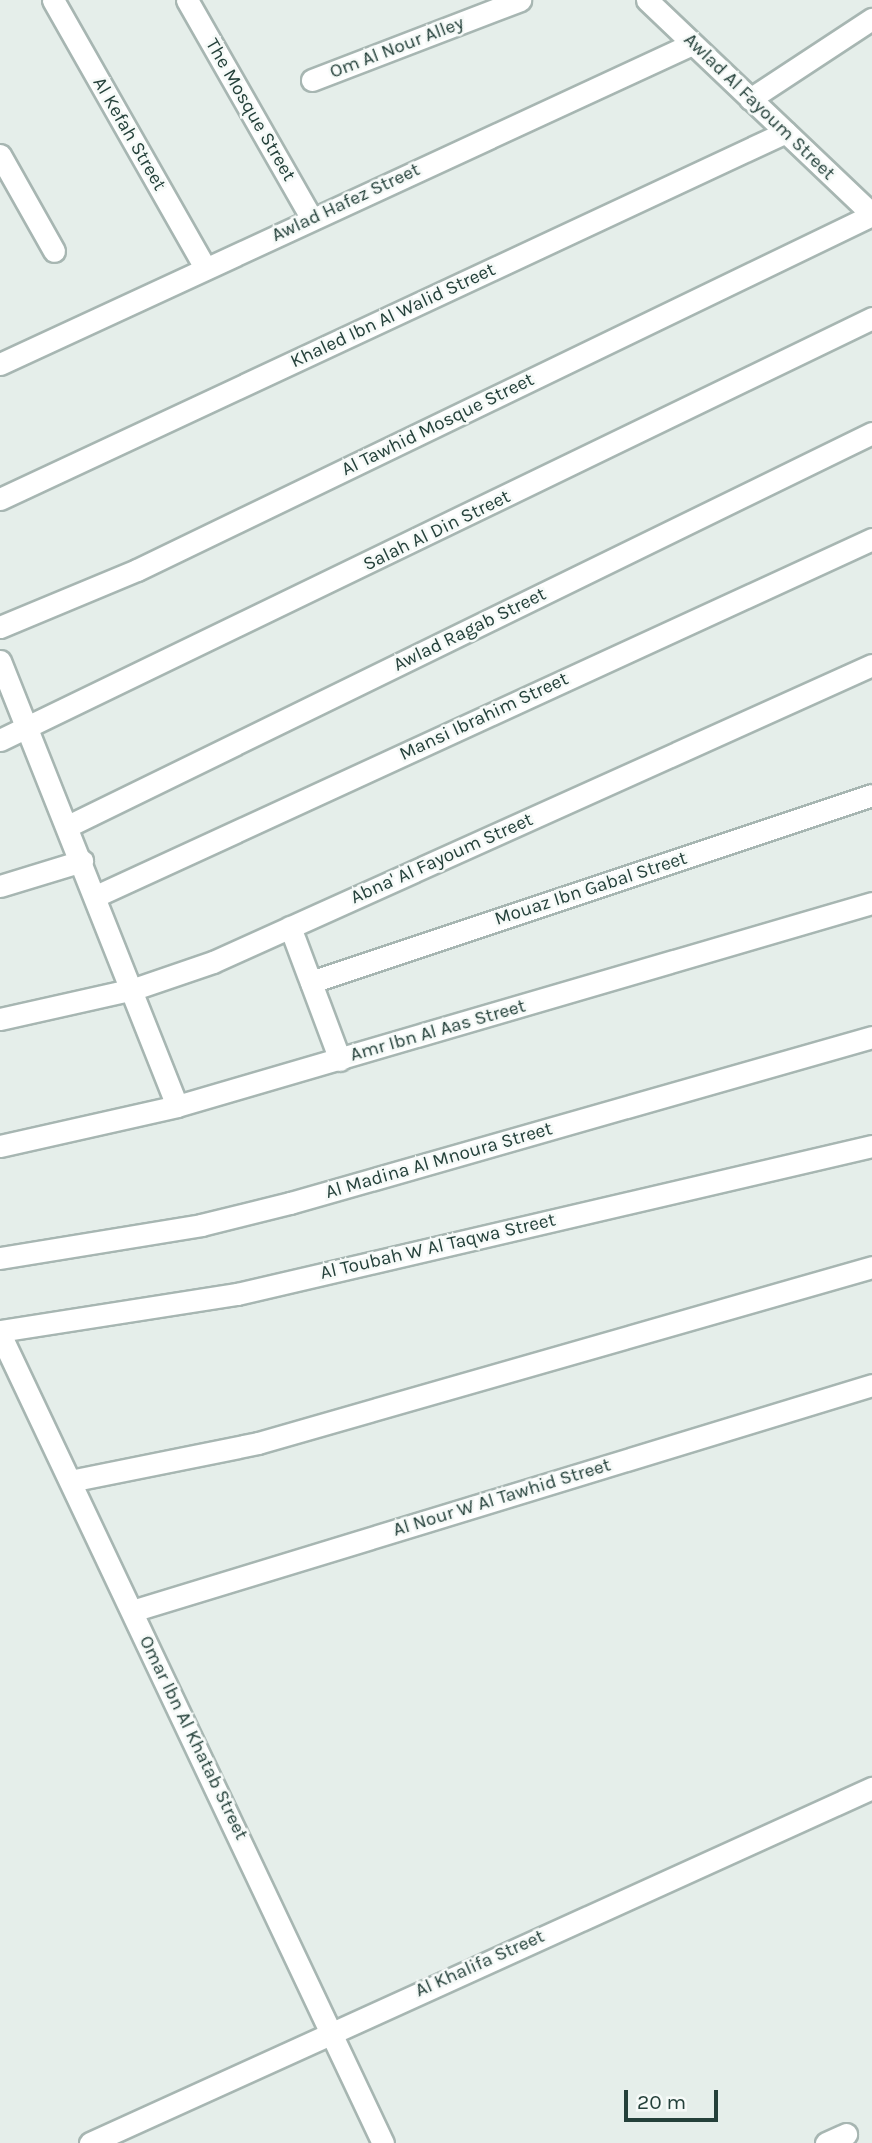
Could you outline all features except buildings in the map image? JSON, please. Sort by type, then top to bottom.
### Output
[{"type":"street","name":"Al Kefah Street","points":[[52,0],[205,268]]},
{"type":"street","name":"The Mosque Street","points":[[187,0],[312,219]]},
{"type":"street","name":"Om Al Nour Alley","points":[[312,80],[520,0]]},
{"type":"street","name":"Awlad Al Fayoum Street","points":[[653,2],[692,44],[750,99],[869,206]]},
{"type":"street","points":[[750,99],[872,19]]},
{"type":"street","name":"Awlad Hafez Street","points":[[0,363],[692,44]]},
{"type":"street","name":"Khaled Ibn Al Walid Street","points":[[0,499],[786,132]]},
{"type":"street","points":[[0,155],[54,251]]},
{"type":"street","name":"Al Tawhid Mosque Street","points":[[0,626],[137,570],[869,206]]},
{"type":"street","name":"Salah Al Din Street","points":[[0,740],[29,730],[872,318]]},
{"type":"street","name":"Awlad Ragab Street","points":[[68,826],[872,433]]},
{"type":"street","name":"Mansi Ibrahim Street","points":[[96,896],[872,539]]},
{"type":"street","points":[[0,661],[134,989],[177,1106]]},
{"type":"street","name":"Abna' Al Fayoum Street","points":[[0,1019],[134,989],[290,927],[872,665]]},
{"type":"street","name":"Mouaz Ibn Gabal Street","points":[[311,982],[872,795]]},
{"type":"street","points":[[0,886],[82,861]]},
{"type":"street","name":"Amr Ibn Al Aas Street","points":[[0,1146],[177,1106],[872,903]]},
{"type":"street","points":[[290,927],[340,1060]]},
{"type":"street","name":"Al Madina Al Mnoura Street","points":[[0,1258],[201,1225],[290,1203],[872,1037]]},
{"type":"street","name":"Al Toubah W Al Taqwa Street","points":[[0,1332],[237,1294],[872,1146]]},
{"type":"street","points":[[70,1481],[258,1443],[872,1267]]},
{"type":"street","name":"Omar Ibn Al Khatab Street","points":[[0,1332],[334,2031],[383,2143]]},
{"type":"street","name":"Al Nour W Al Tawhid Street","points":[[132,1611],[872,1385]]},
{"type":"street","name":"Al Khalifa Street","points":[[90,2143],[872,1788]]},
{"type":"street","points":[[826,2143],[846,2134]]}]
